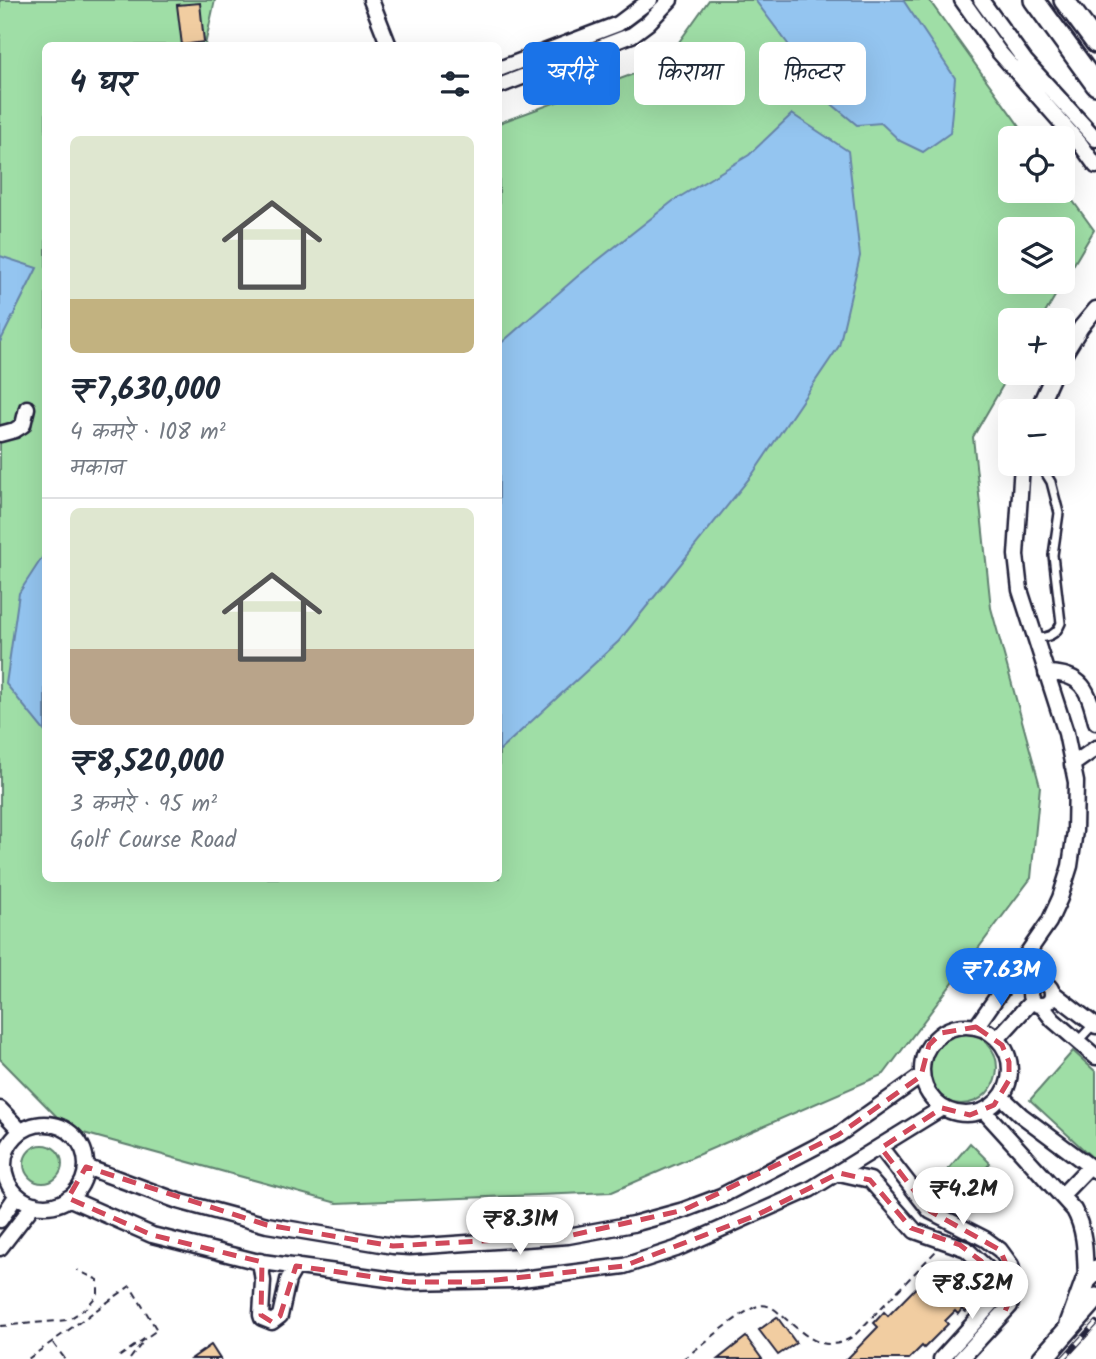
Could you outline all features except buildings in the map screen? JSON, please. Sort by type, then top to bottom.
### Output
[{"type":"main road","points":[[1034,0],[1096,85]]},
{"type":"main road","points":[[1063,0],[1096,43]]},
{"type":"main road","points":[[1069,1328],[1091,1275]]},
{"type":"main road","points":[[1042,1359],[1096,1298]]},
{"type":"street","points":[[371,0],[387,42]]},
{"type":"street","points":[[502,68],[618,24],[650,0]]},
{"type":"street","points":[[502,85],[632,35],[649,23],[670,0]]},
{"type":"street","points":[[962,0],[999,52],[1081,145],[1096,166]]},
{"type":"street","points":[[981,0],[1026,62],[1096,139]]},
{"type":"street","points":[[1075,337],[1096,309]]},
{"type":"street","points":[[0,433],[23,425],[27,408]]},
{"type":"street","points":[[976,1027],[1049,922],[1070,866],[1075,831],[1077,800],[1066,733],[1020,590],[1016,555],[1021,476]]},
{"type":"street","points":[[1046,674],[1063,673],[1083,685],[1090,697],[1096,722]]},
{"type":"street","points":[[1072,765],[1096,748]]},
{"type":"street","points":[[996,1039],[1036,1003],[1047,1003],[1052,992],[1095,1025]]},
{"type":"street","points":[[1036,1003],[1096,1057]]},
{"type":"street","points":[[958,1026],[976,1027],[991,1033],[1002,1045],[1009,1062],[1009,1080],[1002,1097],[984,1111],[970,1115],[956,1114],[942,1108],[929,1096],[921,1076],[922,1062],[929,1045],[942,1032],[958,1026]]},
{"type":"street","points":[[86,1167],[177,1201],[267,1225],[393,1246],[568,1236],[633,1224],[684,1210],[720,1196],[838,1135],[921,1076]]},
{"type":"street","points":[[1002,1097],[1021,1115],[1093,1169],[1062,1195]]},
{"type":"street","points":[[68,1198],[152,1235],[260,1261],[409,1282],[514,1280],[624,1266],[676,1250],[811,1189],[942,1108]]},
{"type":"street","points":[[0,1109],[21,1131]]},
{"type":"street","points":[[984,1111],[1062,1195],[1080,1221],[1091,1275]]},
{"type":"street","points":[[47,1124],[65,1129],[78,1141],[86,1167],[80,1185],[68,1198],[51,1205],[34,1204],[17,1195],[7,1180],[2,1160],[9,1144],[21,1131],[29,1126],[47,1124]]},
{"type":"street","points":[[881,1147],[922,1203],[937,1215],[981,1237],[1000,1250],[1011,1265],[1016,1287],[1010,1306],[1000,1306],[941,1359]]},
{"type":"street","points":[[839,1172],[870,1180],[911,1228],[920,1234],[954,1242],[986,1266],[993,1278],[1000,1306],[961,1359]]},
{"type":"street","points":[[0,1220],[17,1195]]},
{"type":"street","points":[[903,1219],[922,1203]]},
{"type":"street","points":[[3,1239],[34,1204]]},
{"type":"street","points":[[970,1252],[981,1237]]},
{"type":"street","points":[[260,1261],[263,1281],[261,1315],[272,1322],[281,1316],[288,1280],[296,1266]]},
{"type":"lane","points":[[1035,639],[1050,637],[1059,629],[1061,623],[1054,555],[1059,513],[1047,476]]},
{"type":"lane","points":[[1078,1041],[1095,1025]]},
{"type":"path","points":[[683,1359],[759,1305],[774,1309],[819,1346],[841,1346],[855,1335],[924,1263]]},
{"type":"path","points":[[0,1326],[68,1321],[86,1308],[98,1294],[98,1280],[77,1270]]},
{"type":"path","points":[[28,1359],[130,1286],[157,1330],[117,1359]]},
{"type":"path","points":[[130,1359],[144,1339]]},
{"type":"path","points":[[52,1342],[65,1359]]},
{"type":"highlighted area","points":[[976,1027],[1002,1045],[1009,1062],[1009,1080],[994,1105],[970,1115],[942,1108],[881,1148],[930,1211],[1000,1250],[1016,1287],[1005,1311],[994,1301],[993,1278],[981,1261],[960,1245],[911,1228],[870,1180],[839,1173],[757,1215],[624,1266],[477,1282],[409,1282],[296,1266],[280,1316],[272,1322],[261,1315],[262,1262],[152,1235],[68,1198],[86,1167],[267,1225],[393,1246],[568,1236],[684,1210],[838,1135],[921,1076],[929,1045],[941,1033]]},
{"type":"green space","points":[[0,0],[215,0],[206,42],[42,42],[42,882],[502,882],[502,122],[548,105],[620,105],[620,79],[634,74],[634,105],[745,105],[745,42],[679,42],[709,0],[929,0],[1019,126],[998,126],[998,203],[1074,203],[1094,230],[1075,262],[1075,217],[998,217],[998,294],[1056,294],[1048,308],[998,308],[998,385],[1003,385],[973,437],[991,608],[1040,786],[1031,878],[884,1074],[612,1192],[337,1203],[69,1129],[0,1059]]},
{"type":"green space","points":[[961,1032],[981,1038],[991,1048],[997,1068],[991,1088],[981,1098],[961,1104],[941,1098],[931,1088],[925,1068],[931,1048],[941,1038]]},
{"type":"green space","points":[[1073,1051],[1096,1072],[1096,1161],[1030,1100]]},
{"type":"green space","points":[[970,1143],[990,1163],[958,1204],[936,1184]]},
{"type":"green space","points":[[43,1145],[56,1151],[62,1164],[56,1177],[43,1183],[30,1177],[24,1164],[30,1151]]},
{"type":"water","points":[[755,0],[903,0],[955,78],[950,133],[923,152],[900,141],[881,123],[857,125],[833,105],[866,105],[866,42],[786,42]]},
{"type":"water","points":[[792,114],[848,151],[860,256],[839,346],[752,475],[619,641],[502,748],[502,342],[579,275],[673,201],[749,155]]},
{"type":"water","points":[[0,256],[37,268],[0,342]]},
{"type":"water","points":[[42,558],[42,728],[6,684],[19,593]]},
{"type":"railway","points":[[1063,1359],[1096,1323]]}]
